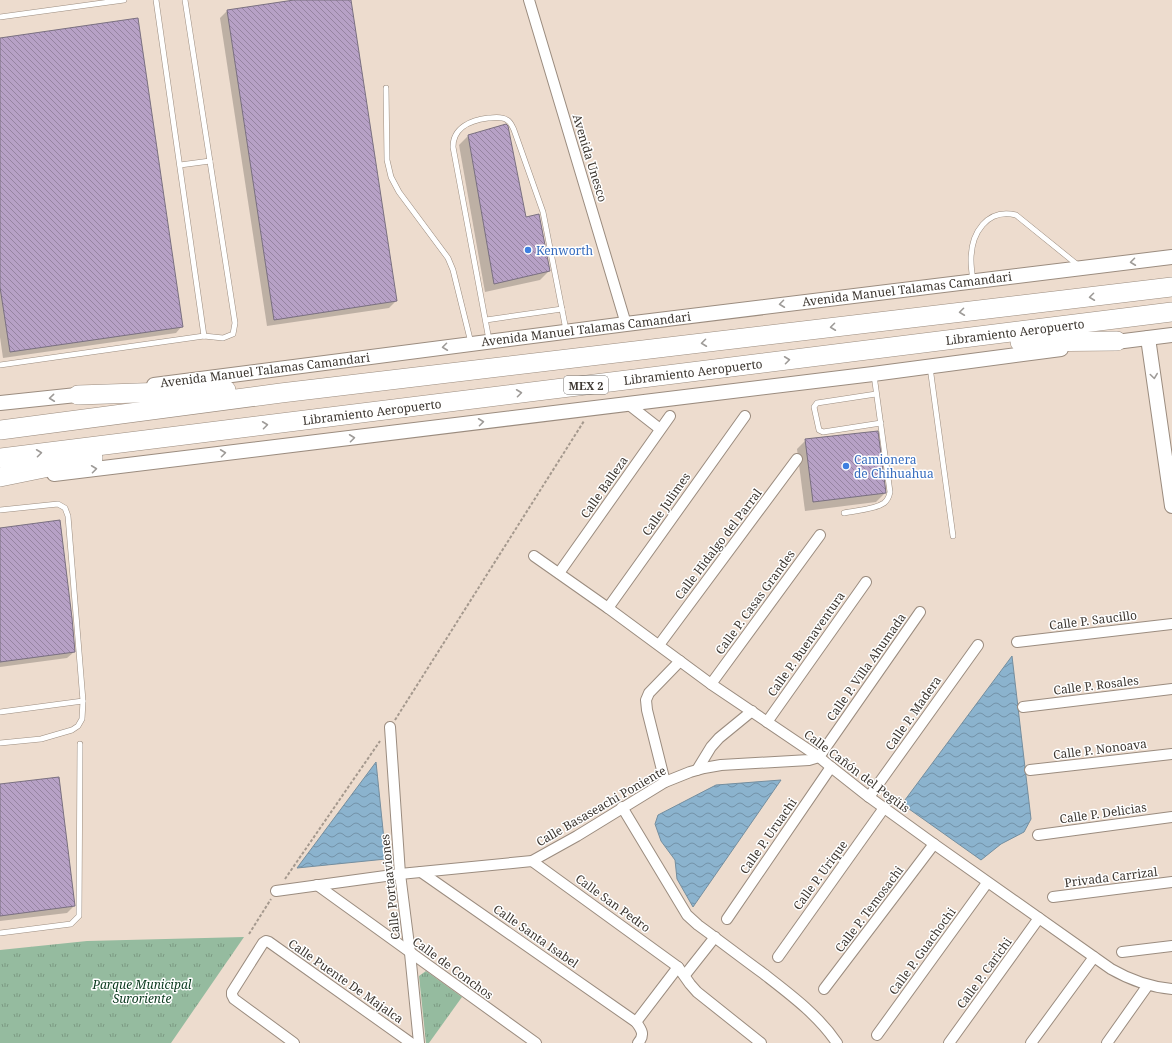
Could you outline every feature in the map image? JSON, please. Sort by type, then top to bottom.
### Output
[{"type":"highway","name":"MEX 2","points":[[0,430],[281,393],[1172,287]]},
{"type":"highway","name":"Libramiento Aeropuerto","points":[[0,458],[1172,312]]},
{"type":"highway","points":[[936,342],[1117,341]]},
{"type":"highway","points":[[78,395],[214,390],[249,390],[281,393]]},
{"type":"highway","points":[[0,477],[135,449],[196,433]]},
{"type":"main road","name":"Avenida Manuel Talamas Camandari","points":[[0,403],[78,395],[567,331],[1172,257]]},
{"type":"main road","points":[[0,481],[874,374],[1117,341],[1172,337]]},
{"type":"main road","points":[[1148,338],[1172,506]]},
{"type":"street","name":"Avenida Unesco","points":[[529,0],[626,324]]},
{"type":"street","points":[[628,404],[660,428]]},
{"type":"street","name":"Calle Balleza","points":[[559,573],[660,428],[670,416]]},
{"type":"street","name":"Calle Julimes","points":[[608,608],[745,416]]},
{"type":"street","name":"Calle Hidalgo del Parral","points":[[659,645],[797,459]]},
{"type":"street","name":"Calle P. Casas Grandes","points":[[711,684],[820,535]]},
{"type":"street","name":"Calle Cañón del Pegüis","points":[[534,556],[680,660],[711,684],[819,756],[884,808],[1094,957],[1122,976],[1148,985],[1172,989]]},
{"type":"street","name":"Calle P. Buenaventura","points":[[767,722],[866,582]]},
{"type":"street","name":"Calle P. Villa Ahumada","points":[[819,756],[920,612]]},
{"type":"street","name":"Calle P. Saucillo","points":[[1017,642],[1172,624]]},
{"type":"street","name":"Calle P. Madera","points":[[869,797],[978,645]]},
{"type":"street","points":[[665,782],[647,710],[646,700],[649,693],[680,660]]},
{"type":"street","name":"Calle P. Rosales","points":[[1023,707],[1172,689]]},
{"type":"street","points":[[697,770],[711,747],[719,738],[752,711]]},
{"type":"street","name":"Calle Portaaviones","points":[[390,727],[400,874],[419,1043]]},
{"type":"street","name":"Calle P. Nonoava","points":[[1030,770],[1172,754]]},
{"type":"street","name":"Calle Basaseachi Poniente","points":[[276,891],[400,874],[532,861],[665,782],[697,770],[721,765],[809,760],[819,756]]},
{"type":"street","name":"Calle P. Uruachi","points":[[727,918],[831,767]]},
{"type":"street","points":[[622,808],[687,916],[792,995],[829,1031],[837,1043]]},
{"type":"street","name":"Calle P. Urique","points":[[778,956],[884,808]]},
{"type":"street","name":"Calle P. Delicias","points":[[1038,835],[1172,817]]},
{"type":"street","name":"Calle P. Temosachi","points":[[824,990],[934,844]]},
{"type":"street","name":"Calle San Pedro","points":[[532,861],[682,971],[697,992],[761,1043]]},
{"type":"street","name":"Calle Santa Isabel","points":[[421,872],[636,1022]]},
{"type":"street","name":"Privada Carrizal","points":[[1053,897],[1172,882]]},
{"type":"street","name":"Calle P. Guachochi","points":[[877,1035],[988,883]]},
{"type":"street","name":"Calle de Conchos","points":[[317,885],[536,1043]]},
{"type":"street","name":"Calle P. Carichi","points":[[949,1043],[1039,918]]},
{"type":"street","points":[[638,1043],[643,1034],[642,1029],[636,1022],[715,937]]},
{"type":"street","name":"Calle Puente De Majalca","points":[[294,1043],[234,999],[232,995],[232,992],[263,943],[266,941],[412,1043]]},
{"type":"street","points":[[1122,952],[1172,946]]},
{"type":"street","points":[[1031,1043],[1094,957]]},
{"type":"street","points":[[1107,1043],[1148,985]]},
{"type":"lane","points":[[0,18],[124,0]]},
{"type":"lane","points":[[156,0],[204,336]]},
{"type":"lane","points":[[0,365],[204,336],[223,338],[234,334],[235,323],[185,0]]},
{"type":"lane","points":[[386,88],[388,160],[391,177],[399,192],[448,258],[453,270],[472,344]]},
{"type":"lane","points":[[489,341],[453,142],[457,133],[467,123],[480,119],[499,117],[510,122],[514,130],[543,212],[567,331]]},
{"type":"lane","points":[[180,165],[210,161]]},
{"type":"lane","points":[[973,281],[970,259],[973,243],[979,228],[986,220],[999,214],[1016,215],[1082,268]]},
{"type":"lane","points":[[486,320],[562,309]]},
{"type":"lane","points":[[930,366],[953,536]]},
{"type":"lane","points":[[844,513],[875,507],[884,503],[888,499],[890,487],[874,374]]},
{"type":"lane","points":[[876,394],[816,403],[814,407],[815,418],[818,430],[823,432],[881,423]]},
{"type":"lane","points":[[0,510],[58,504],[65,508],[68,516],[83,701],[82,719],[78,726],[72,730],[41,739],[0,744]]},
{"type":"lane","points":[[0,712],[83,701]]},
{"type":"lane","points":[[0,933],[71,924],[79,916],[80,744]]},
{"type":"path","points":[[249,934],[276,891],[390,727],[593,408]]},
{"type":"green space","name":"Parque Municipal Suroriente","points":[[244,937],[171,1043],[0,1043],[0,950],[87,941]]},
{"type":"green space","points":[[426,971],[462,997],[429,1043],[426,1043],[419,976]]},
{"type":"water","points":[[1012,656],[1031,819],[1024,832],[1001,844],[981,860],[902,804]]},
{"type":"water","points":[[376,762],[386,859],[297,868]]},
{"type":"water","points":[[781,780],[693,907],[677,879],[675,860],[661,841],[655,824],[658,815],[716,785]]},
{"type":"building","points":[[294,0],[351,0],[397,301],[274,320],[227,10]]},
{"type":"building","points":[[138,18],[183,327],[10,352],[0,287],[0,38]]},
{"type":"building","points":[[506,124],[508,126],[526,217],[539,214],[550,271],[494,284],[468,135]]},
{"type":"building","name":"Camionera de Chihuahua","points":[[878,431],[886,493],[813,502],[805,439]]},
{"type":"building","points":[[60,520],[75,652],[0,662],[0,528]]},
{"type":"building","points":[[59,777],[75,906],[0,916],[0,784]]},
{"type":"place","name":"Kenworth","points":[[528,250]]},
{"type":"place","name":"Camionera de Chihuahua","points":[[846,466]]}]
